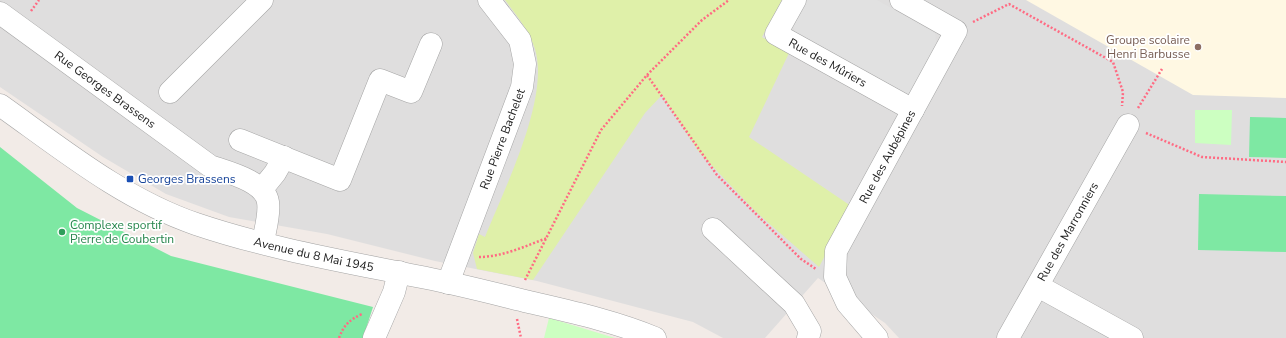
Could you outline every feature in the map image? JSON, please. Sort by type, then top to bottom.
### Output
[{"type":"street","points":[[170,92],[262,0]]},
{"type":"street","name":"Rue Pierre Bachelet","points":[[448,284],[522,87],[525,64],[520,40],[490,0]]},
{"type":"street","name":"Rue des Mûriers","points":[[795,0],[776,34],[913,110]]},
{"type":"street","points":[[901,0],[956,31]]},
{"type":"street","name":"Rue Georges Brassens","points":[[0,13],[210,166],[247,180],[262,189]]},
{"type":"street","name":"Rue des Aubépines","points":[[876,338],[847,303],[835,277],[836,251],[956,31]]},
{"type":"street","points":[[240,140],[340,180],[380,80],[411,92],[431,44]]},
{"type":"street","name":"Avenue du 8 Mai 1945","points":[[0,105],[126,192],[160,209],[195,223],[329,258],[399,272],[624,325],[655,338]]},
{"type":"street","name":"Rue des Marronniers","points":[[1008,338],[1128,125]]},
{"type":"street","points":[[263,242],[268,202],[262,189],[276,172],[284,158]]},
{"type":"street","points":[[713,229],[794,304],[810,331],[808,338]]},
{"type":"street","points":[[374,338],[394,292],[399,272]]},
{"type":"street","points":[[1038,286],[1132,338]]},
{"type":"path","points":[[516,299],[601,130],[647,75],[702,20],[729,0]]},
{"type":"path","points":[[956,31],[1009,4],[1113,62],[1123,92],[1120,119],[1128,125],[1202,157],[1286,162]]},
{"type":"path","points":[[1128,125],[1162,69]]},
{"type":"path","points":[[647,75],[717,175],[801,259],[818,270],[835,277]]},
{"type":"path","points":[[459,254],[489,257],[547,238]]},
{"type":"shaded area","points":[[0,0],[1286,0],[1286,338],[899,338],[885,323],[818,278],[765,338],[723,338],[693,322],[537,281],[435,261],[327,234],[229,217],[166,194],[103,157],[0,87]]},
{"type":"shaded area","points":[[804,0],[877,0],[935,33],[937,46],[906,100],[796,36],[792,21]]},
{"type":"shaded area","name":"Groupe scolaire Henri Barbusse","points":[[1026,0],[1286,0],[1286,98],[1193,95]]},
{"type":"green space","points":[[505,0],[782,0],[762,37],[789,53],[749,137],[851,206],[819,267],[756,212],[699,152],[662,95],[645,113],[533,280],[477,269],[473,253],[479,234],[485,237],[513,170],[531,118],[536,93],[538,69],[535,49],[526,29]]},
{"type":"green space","points":[[1195,110],[1232,110],[1231,145],[1195,143]]},
{"type":"green space","points":[[1250,117],[1286,118],[1286,158],[1249,157]]},
{"type":"green space","name":"Complexe sportif Pierre de Coubertin","points":[[0,147],[77,208],[171,256],[373,307],[363,338],[0,338]]},
{"type":"green space","points":[[1199,194],[1286,196],[1286,252],[1198,250]]},
{"type":"green space","points":[[549,318],[615,338],[544,338]]},
{"type":"place","name":"Groupe scolaire Henri Barbusse","points":[[1198,47]]},
{"type":"place","name":"Georges Brassens","points":[[130,179]]},
{"type":"place","name":"Complexe sportif Pierre de Coubertin","points":[[62,232]]}]
